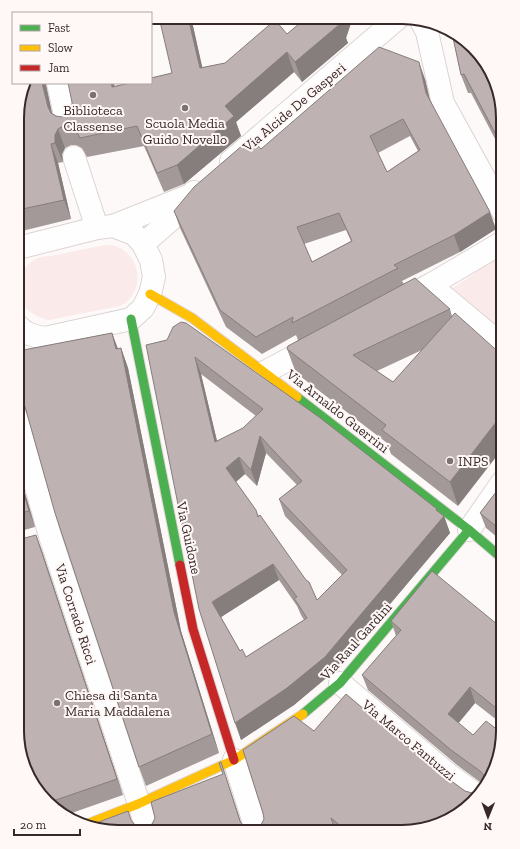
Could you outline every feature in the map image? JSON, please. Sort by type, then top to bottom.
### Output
[{"type":"street","name":"Via Alcide De Gasperi","points":[[143,244],[173,218],[191,195],[391,24]]},
{"type":"street","points":[[424,27],[427,32],[443,103],[496,199]]},
{"type":"street","points":[[58,84],[66,124]]},
{"type":"street","points":[[24,332],[33,336],[45,338],[131,319],[143,308],[150,294],[154,277],[151,260],[143,244],[134,234],[105,227],[74,157]]},
{"type":"street","name":"Via Alcide De Gasperi","points":[[24,247],[105,227],[191,195]]},
{"type":"street","points":[[382,310],[430,285],[496,246]]},
{"type":"street","points":[[430,285],[496,340]]},
{"type":"street","name":"Via Arnaldo Guerrini","points":[[150,294],[192,318],[474,522],[496,550]]},
{"type":"street","name":"Via Guidone","points":[[131,319],[193,629],[234,760]]},
{"type":"street","points":[[265,372],[335,335]]},
{"type":"street","name":"Via Corrado Ricci","points":[[24,452],[41,539],[146,825]]},
{"type":"street","points":[[474,522],[496,491]]},
{"type":"street","name":"Via Raul Gardini","points":[[93,822],[138,804],[234,760],[301,714],[340,683],[474,522]]},
{"type":"street","name":"Via Marco Fantuzzi","points":[[340,683],[450,775],[473,793]]},
{"type":"street","points":[[234,760],[255,825]]},
{"type":"shaded area","points":[[106,245],[118,247],[124,251],[129,255],[136,268],[136,288],[132,296],[120,306],[49,320],[35,315],[24,305],[24,270],[27,265],[41,257]]},
{"type":"shaded area","points":[[496,259],[496,326],[453,288]]},
{"type":"building","points":[[161,24],[190,24],[200,68],[225,63],[270,24],[278,24],[287,34],[299,24],[340,24],[295,62],[287,52],[225,106],[234,116],[177,165],[157,173],[137,126],[80,138],[75,128],[69,125],[63,126],[58,129],[55,135],[55,143],[51,144],[64,200],[24,209],[24,118],[26,100],[31,84],[42,84],[51,113],[62,117],[69,113],[72,109],[68,84],[111,84],[112,87],[126,84],[152,84],[152,78],[172,73]]},
{"type":"building","points":[[454,40],[476,61],[489,82],[495,106],[496,135],[464,74],[461,75]]},
{"type":"building","points":[[379,47],[419,62],[426,93],[490,212],[454,235],[394,265],[398,268],[292,323],[293,317],[256,337],[220,310],[174,211],[194,187],[251,138],[261,149]],"holes":[[[403,119],[420,150],[387,172],[370,136]],[[339,213],[352,241],[312,262],[297,227]]]},
{"type":"building","points":[[415,278],[450,309],[353,355],[393,382],[455,313],[496,350],[496,422],[450,482],[382,430],[386,425],[287,349],[288,346]]},
{"type":"building","points":[[181,322],[186,323],[319,417],[444,516],[325,657],[287,688],[235,723],[199,609],[146,345],[167,340],[173,327]],"holes":[[[195,357],[263,409],[243,428],[215,442]],[[260,436],[302,481],[279,499],[347,570],[317,600],[309,582],[306,580],[260,515],[258,517],[256,510],[226,468],[239,457],[251,470]],[[273,564],[297,597],[294,598],[307,618],[246,657],[242,649],[240,651],[212,602]]]},
{"type":"building","points":[[112,333],[116,349],[121,348],[174,612],[212,734],[139,767],[55,513],[24,403],[24,350]]},
{"type":"building","points":[[496,492],[496,526],[480,513]]},
{"type":"building","points":[[24,494],[29,511],[24,512]]},
{"type":"building","points":[[36,535],[117,779],[56,800],[44,788],[31,767],[25,743],[24,538]]},
{"type":"building","points":[[432,571],[496,623],[496,708],[470,687],[448,714],[473,735],[486,721],[496,729],[496,737],[491,761],[484,776],[451,750],[362,675],[401,630],[391,621]]},
{"type":"building","points":[[346,694],[435,769],[465,791],[473,793],[449,812],[438,818],[414,824],[340,825],[331,818],[334,825],[261,825],[264,819],[263,813],[243,750],[294,716],[314,731]]},
{"type":"building","points":[[221,762],[242,825],[151,825],[155,818],[151,802],[223,774],[219,763]]},
{"type":"building","points":[[128,811],[131,820],[135,825],[97,823]]},
{"type":"traffic: fast","points":[[131,319],[180,565]]},
{"type":"traffic: fast","points":[[297,397],[469,530],[496,553]]},
{"type":"traffic: fast","points":[[303,714],[340,683],[469,530]]},
{"type":"traffic: slow","points":[[150,294],[192,318],[297,397]]},
{"type":"traffic: slow","points":[[93,822],[138,804],[234,760],[303,714]]},
{"type":"traffic: jam","points":[[180,565],[193,629],[234,760]]},
{"type":"place","name":"Biblioteca Classense","points":[[93,95]]},
{"type":"place","name":"Scuola Media Guido Novello","points":[[185,108]]},
{"type":"place","name":"INPS","points":[[450,461]]},
{"type":"place","name":"Chiesa di Santa Maria Maddalena","points":[[57,703]]}]
